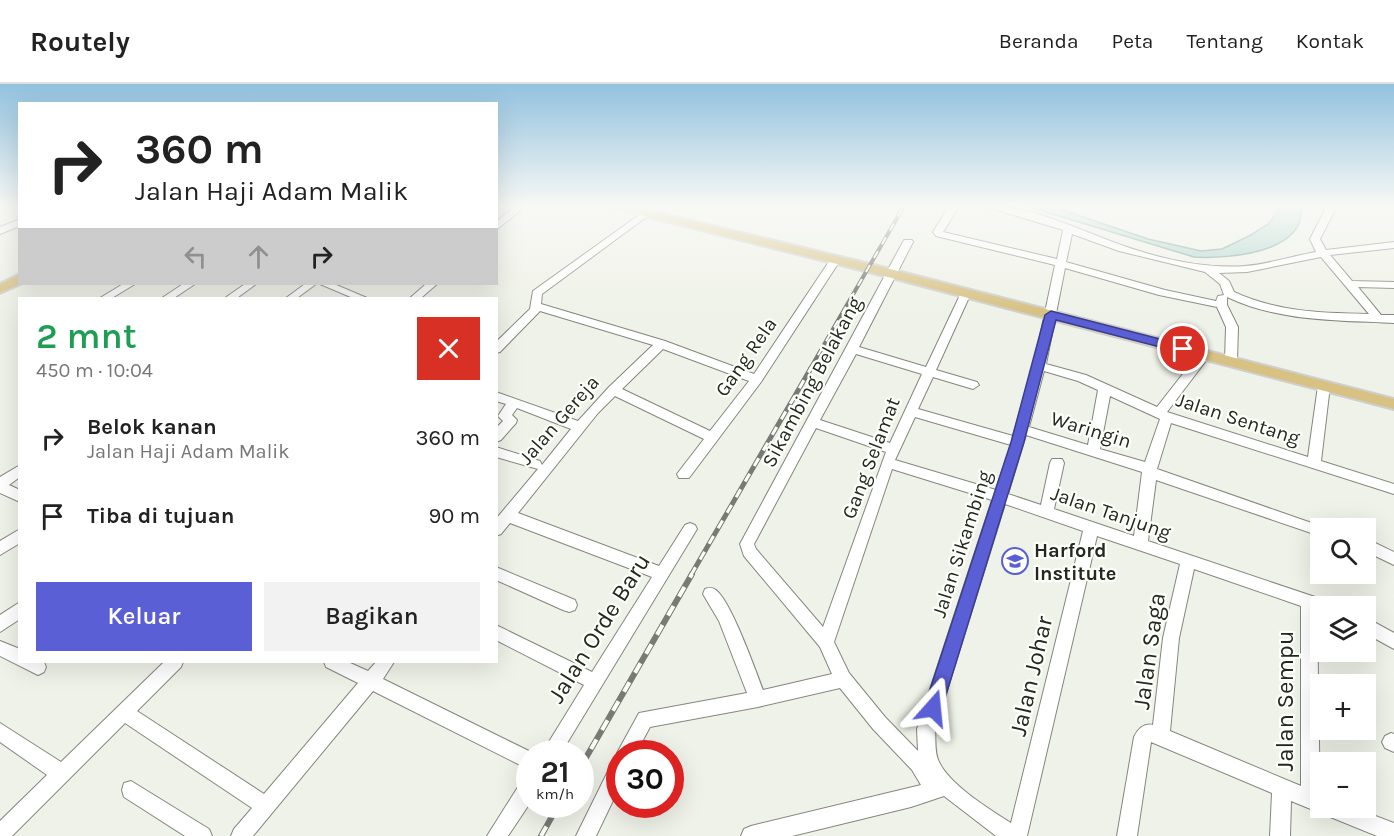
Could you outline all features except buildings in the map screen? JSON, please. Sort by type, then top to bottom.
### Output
[{"type":"main road","points":[[762,241],[1394,404]]},
{"type":"main road","points":[[0,281],[18,272]]},
{"type":"main road","points":[[0,289],[18,279]]},
{"type":"street","points":[[498,347],[537,306],[537,293],[608,241]]},
{"type":"street","points":[[967,241],[1060,263],[1163,293],[1221,305]]},
{"type":"street","name":"Jalan Sikambing","points":[[1015,836],[941,787],[931,765],[926,729],[1001,497],[1039,366],[1065,241]]},
{"type":"street","points":[[1102,241],[1169,262],[1209,270],[1247,269],[1324,253],[1389,246],[1394,254]]},
{"type":"street","points":[[1316,241],[1348,284],[1378,318]]},
{"type":"street","name":"Sikambing Belakang","points":[[826,642],[749,552],[747,544],[908,242]]},
{"type":"street","name":"Gang Rela","points":[[684,474],[757,379],[836,259]]},
{"type":"street","points":[[1209,270],[1225,283],[1230,294],[1266,310],[1281,313],[1394,319]]},
{"type":"street","points":[[1348,284],[1394,285]]},
{"type":"street","points":[[107,297],[128,285]]},
{"type":"street","points":[[169,297],[188,285]]},
{"type":"street","points":[[232,297],[250,285]]},
{"type":"street","points":[[292,297],[310,285]]},
{"type":"street","points":[[328,285],[359,297]]},
{"type":"street","points":[[416,297],[431,285]]},
{"type":"street","name":"Gang Selamat","points":[[826,642],[887,462],[966,292]]},
{"type":"street","points":[[1230,294],[1221,300],[1221,305],[1232,327],[1231,362]]},
{"type":"street","points":[[537,306],[661,344],[757,379]]},
{"type":"street","name":"Jalan Gereja","points":[[498,528],[580,427],[613,390],[661,344]]},
{"type":"street","points":[[852,349],[973,385]]},
{"type":"street","points":[[1140,546],[1149,471],[1163,415],[1204,355]]},
{"type":"street","name":"Jalan Sentang","points":[[1039,366],[1072,374],[1163,415],[1394,489]]},
{"type":"street","points":[[1314,464],[1324,386]]},
{"type":"street","points":[[1094,452],[1105,388]]},
{"type":"street","points":[[613,390],[712,437]]},
{"type":"street","points":[[498,397],[580,427]]},
{"type":"street","points":[[498,436],[511,420],[504,416],[514,402]]},
{"type":"street","name":"Waringin","points":[[910,411],[1094,452],[1310,527]]},
{"type":"street","points":[[812,422],[893,449]]},
{"type":"street","points":[[498,453],[535,465]]},
{"type":"street","name":"Jalan Tanjung","points":[[887,462],[1001,497],[1310,602]]},
{"type":"street","points":[[1046,513],[1057,463]]},
{"type":"street","points":[[6,492],[18,473]]},
{"type":"street","points":[[509,516],[662,574]]},
{"type":"street","name":"Jalan Johar","points":[[1015,836],[1091,528]]},
{"type":"street","name":"Jalan Orde Baru","points":[[559,740],[690,529]]},
{"type":"street","points":[[0,549],[18,536]]},
{"type":"street","points":[[1376,550],[1394,559]]},
{"type":"street","name":"Jalan Saga","points":[[1127,836],[1143,737],[1148,733],[1161,736],[1171,638],[1188,562]]},
{"type":"street","points":[[498,574],[569,605]]},
{"type":"street","points":[[711,594],[726,618],[758,699]]},
{"type":"street","points":[[0,625],[18,611]]},
{"type":"street","points":[[1376,631],[1394,642]]},
{"type":"street","points":[[498,633],[595,682]]},
{"type":"street","points":[[751,836],[911,798],[941,787],[879,723],[843,680],[826,642]]},
{"type":"street","points":[[0,648],[18,657]]},
{"type":"street","name":"Jalan Sempu","points":[[1315,662],[1315,752]]},
{"type":"street","points":[[0,834],[174,663]]},
{"type":"street","points":[[334,663],[516,754]]},
{"type":"street","points":[[241,836],[385,663]]},
{"type":"street","points":[[633,740],[644,720],[758,699],[843,680]]},
{"type":"street","points":[[123,712],[266,806]]},
{"type":"street","points":[[0,732],[61,773]]},
{"type":"street","points":[[1161,736],[1310,800]]},
{"type":"street","points":[[1280,836],[1282,788]]},
{"type":"street","points":[[131,789],[202,836]]},
{"type":"street","points":[[586,836],[606,794]]},
{"type":"street","points":[[497,836],[516,807]]},
{"type":"street","points":[[1356,818],[1394,833]]},
{"type":"water","points":[[1142,241],[1157,241],[1201,251],[1222,249],[1238,241],[1282,241],[1261,250],[1243,254],[1225,257],[1194,257]]},
{"type":"railway","points":[[810,369],[884,241]]},
{"type":"railway","points":[[691,575],[811,368]]},
{"type":"railway","points":[[594,744],[692,574]]},
{"type":"railway","points":[[541,836],[551,818]]},
{"type":"place","name":"Harford Institute","points":[[1015,561]]},
{"type":"route","points":[[933,708],[1018,442],[1051,315],[1183,349]]}]
